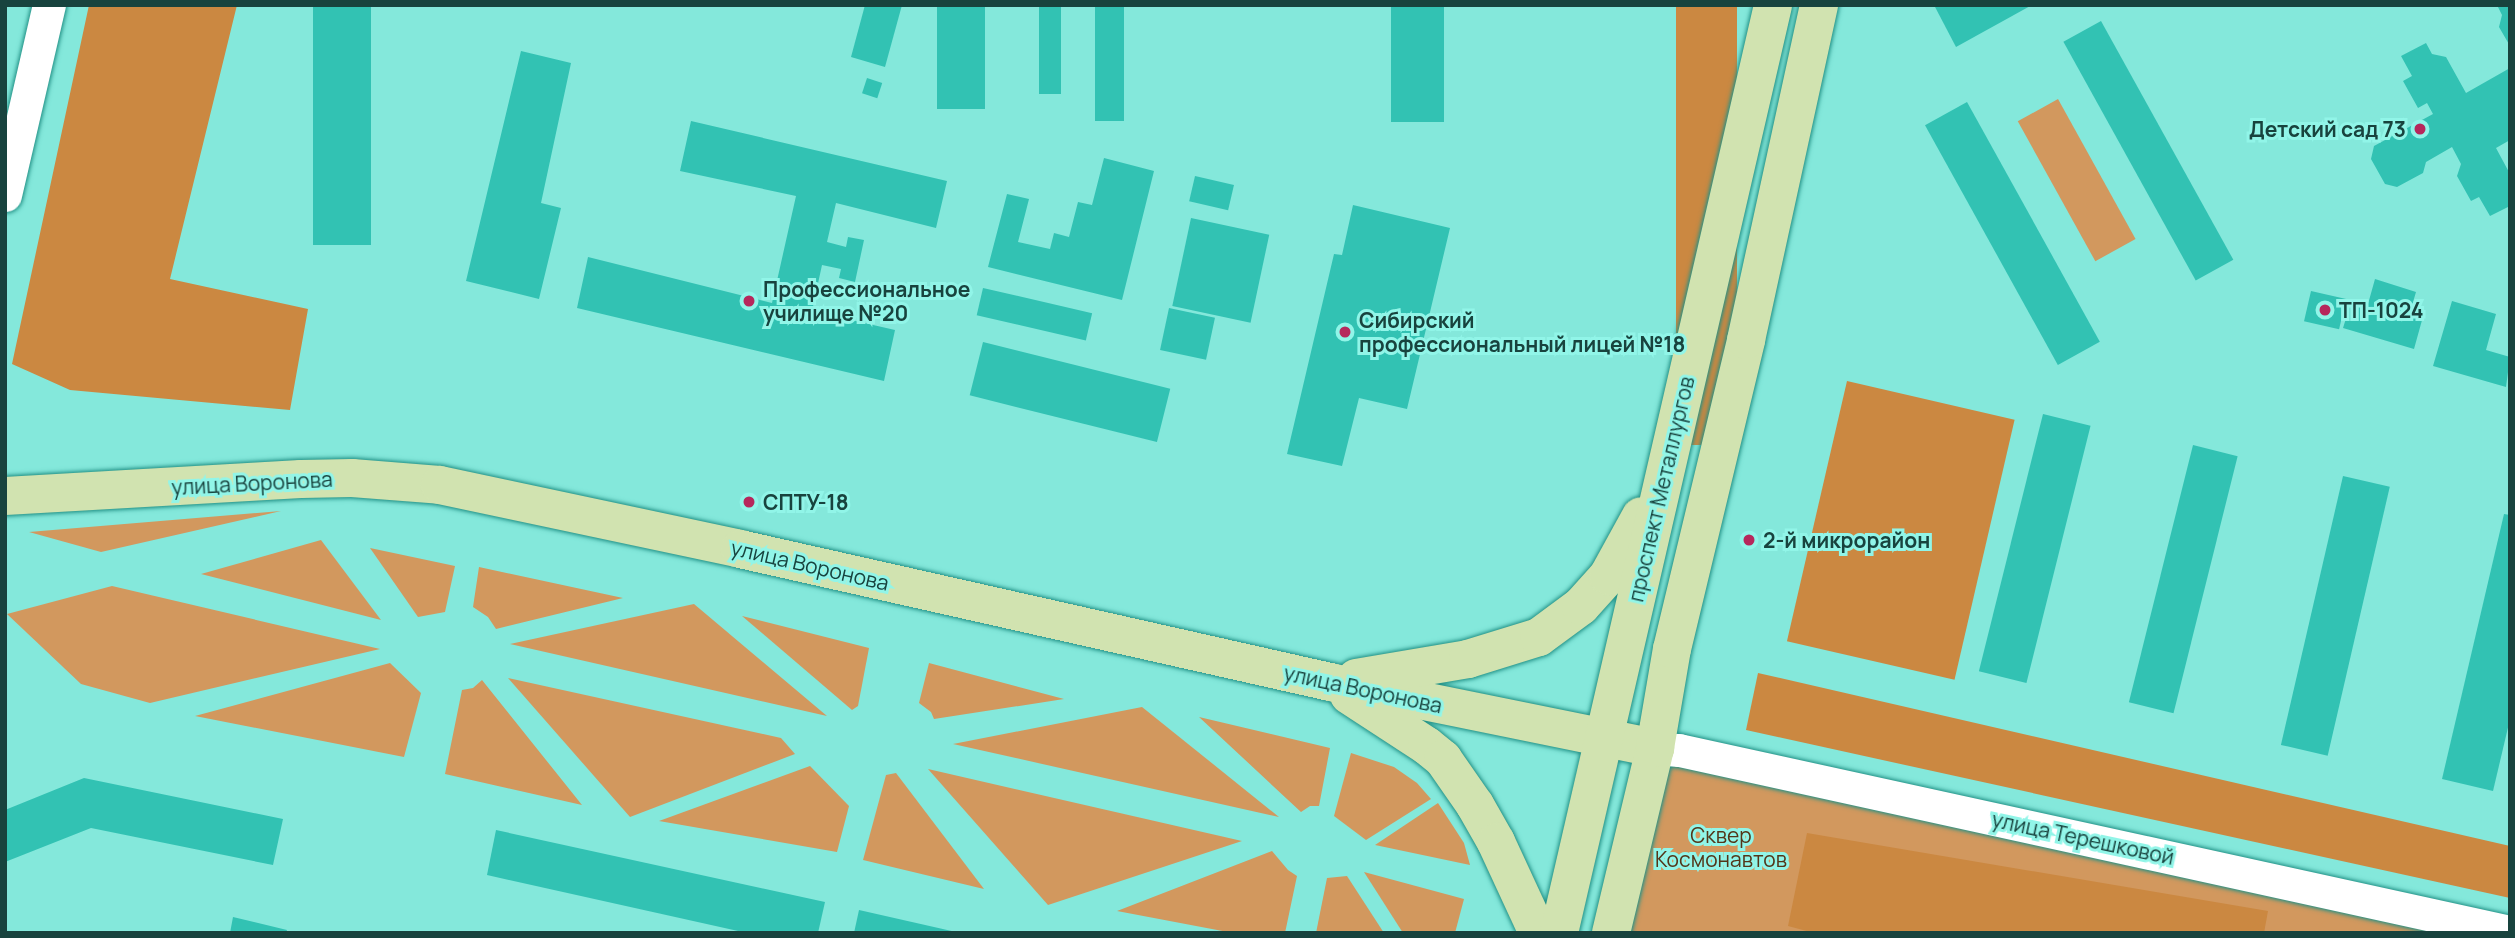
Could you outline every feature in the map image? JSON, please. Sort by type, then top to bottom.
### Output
[{"type":"main road","name":"проспект Металлургов","points":[[1559,933],[1773,5]]},
{"type":"main road","points":[[1611,933],[1655,748],[1672,649],[1746,340],[1819,5]]},
{"type":"main road","points":[[1329,682],[1429,668],[1539,637],[1581,606],[1608,576],[1635,531],[1668,458]]},
{"type":"main road","name":"улица Воронова","points":[[5,496],[301,479],[352,478],[440,485],[740,548],[1329,682],[1604,740],[1655,748]]},
{"type":"main road","points":[[1329,682],[1443,759],[1481,815],[1538,933]]},
{"type":"street","points":[[5,195],[49,5]]},
{"type":"street","name":"улица Терешковой","points":[[1655,748],[1679,750],[2510,932]]},
{"type":"green space","points":[[2058,99],[2136,239],[2095,261],[2018,121]]},
{"type":"green space","points":[[281,511],[101,552],[29,532]]},
{"type":"green space","points":[[321,540],[381,620],[201,574]]},
{"type":"green space","points":[[370,548],[455,566],[445,612],[418,617]]},
{"type":"green space","points":[[479,567],[623,598],[496,629],[488,617],[473,607]]},
{"type":"green space","points":[[112,586],[380,649],[150,703],[81,684],[7,614]]},
{"type":"green space","points":[[694,604],[827,716],[510,644]]},
{"type":"green space","points":[[742,616],[869,648],[858,706],[852,710]]},
{"type":"green space","points":[[390,663],[421,693],[404,757],[195,716]]},
{"type":"green space","points":[[929,663],[1064,699],[934,719],[931,712],[919,703]]},
{"type":"green space","points":[[508,678],[781,738],[795,754],[630,817]]},
{"type":"green space","points":[[482,680],[582,805],[445,774],[462,690],[473,688]]},
{"type":"green space","points":[[1142,707],[1279,817],[953,744]]},
{"type":"green space","points":[[1199,717],[1330,748],[1319,806],[1310,806],[1301,812]]},
{"type":"green space","name":"Сквер Космонавтов","points":[[1655,748],[2510,933],[1611,933]]},
{"type":"green space","points":[[1351,753],[1394,767],[1417,783],[1431,799],[1366,840],[1334,816]]},
{"type":"green space","points":[[810,766],[849,806],[837,852],[659,821]]},
{"type":"green space","points":[[928,769],[1242,841],[1048,905]]},
{"type":"green space","points":[[896,773],[984,889],[863,860],[886,775]]},
{"type":"green space","points":[[1438,803],[1464,843],[1470,865],[1375,845]]},
{"type":"green space","points":[[1272,851],[1288,870],[1297,876],[1285,933],[1233,933],[1117,911]]},
{"type":"green space","points":[[1364,872],[1464,899],[1455,933],[1403,933]]},
{"type":"green space","points":[[1347,876],[1384,933],[1316,933],[1327,878]]},
{"type":"shaded area","points":[[89,5],[237,5],[170,279],[308,309],[290,410],[70,390],[12,364]]},
{"type":"shaded area","points":[[1676,5],[1737,5],[1737,445],[1676,445]]},
{"type":"shaded area","points":[[1847,381],[2015,420],[1955,680],[1787,641]]},
{"type":"shaded area","points":[[1758,673],[2510,846],[2510,898],[1746,730]]},
{"type":"shaded area","points":[[1807,833],[2268,911],[2264,933],[1814,933],[1788,926]]},
{"type":"building","points":[[313,5],[371,5],[371,245],[313,245]]},
{"type":"building","points":[[865,5],[902,5],[885,67],[851,57]]},
{"type":"building","points":[[937,5],[985,5],[985,109],[937,109]]},
{"type":"building","points":[[1039,5],[1061,5],[1061,94],[1039,94]]},
{"type":"building","points":[[1095,5],[1124,5],[1124,121],[1095,121]]},
{"type":"building","points":[[1391,5],[1444,5],[1444,122],[1391,122]]},
{"type":"building","points":[[1934,5],[2032,5],[1956,47]]},
{"type":"building","points":[[2497,5],[2510,5],[2510,46],[2499,27],[2502,15]]},
{"type":"building","points":[[2101,21],[2233,260],[2196,281],[2063,42]]},
{"type":"building","points":[[2426,43],[2432,54],[2446,57],[2466,93],[2510,68],[2510,140],[2496,148],[2510,174],[2510,206],[2490,216],[2479,197],[2471,201],[2457,176],[2461,164],[2452,147],[2426,162],[2423,173],[2397,187],[2385,184],[2371,159],[2374,146],[2433,114],[2427,103],[2418,108],[2403,81],[2412,76],[2401,56]]},
{"type":"building","points":[[521,51],[571,63],[541,203],[561,208],[539,299],[466,281]]},
{"type":"building","points":[[867,78],[882,83],[877,98],[862,93]]},
{"type":"building","points":[[1967,102],[2100,342],[2058,365],[1925,125]]},
{"type":"building","points":[[691,121],[947,181],[936,228],[836,203],[827,242],[846,247],[848,237],[864,240],[855,282],[839,278],[841,269],[822,265],[812,311],[895,330],[884,381],[577,308],[588,257],[772,303],[796,196],[680,171]]},
{"type":"building","points":[[1104,158],[1154,171],[1122,300],[988,267],[1007,194],[1029,199],[1018,242],[1050,249],[1054,233],[1069,237],[1078,202],[1092,205]]},
{"type":"building","points":[[1195,176],[1234,185],[1228,210],[1189,201]]},
{"type":"building","points":[[1353,205],[1450,228],[1407,409],[1359,398],[1342,466],[1287,454],[1334,254],[1342,255]]},
{"type":"building","points":[[1191,218],[1269,235],[1251,323],[1172,306]]},
{"type":"building","points":[[2375,279],[2416,292],[2411,309],[2424,313],[2414,349],[2343,328],[2352,299],[2368,304]]},
{"type":"building","points":[[983,288],[1092,313],[1086,340],[977,315]]},
{"type":"building","name":"ТП-1024","points":[[2311,291],[2346,299],[2339,329],[2304,321]]},
{"type":"building","points":[[2452,301],[2496,314],[2486,350],[2510,357],[2506,387],[2433,366]]},
{"type":"building","points":[[1169,308],[1215,318],[1206,360],[1160,350]]},
{"type":"building","points":[[983,342],[1170,389],[1157,442],[970,395]]},
{"type":"building","points":[[2043,414],[2091,426],[2026,683],[1979,671]]},
{"type":"building","points":[[2193,445],[2238,456],[2174,713],[2129,702]]},
{"type":"building","points":[[2343,476],[2390,487],[2328,756],[2281,745]]},
{"type":"building","points":[[2504,514],[2510,515],[2510,719],[2493,791],[2442,779]]},
{"type":"building","points":[[84,778],[283,819],[273,865],[91,828],[5,862],[5,810]]},
{"type":"building","points":[[496,830],[825,902],[818,933],[747,933],[487,875]]},
{"type":"building","points":[[859,910],[956,932],[956,933],[854,933]]},
{"type":"building","points":[[233,917],[287,930],[286,933],[230,933]]},
{"type":"place","name":"Детский сад 73","points":[[2420,129]]},
{"type":"place","name":"Профессиональное училище №20","points":[[749,301]]},
{"type":"place","name":"ТП-1024","points":[[2325,310]]},
{"type":"place","name":"Сибирский профессиональный лицей №18","points":[[1345,332]]},
{"type":"place","name":"СПТУ-18","points":[[749,502]]},
{"type":"place","name":"2-й микрорайон","points":[[1749,540]]}]
